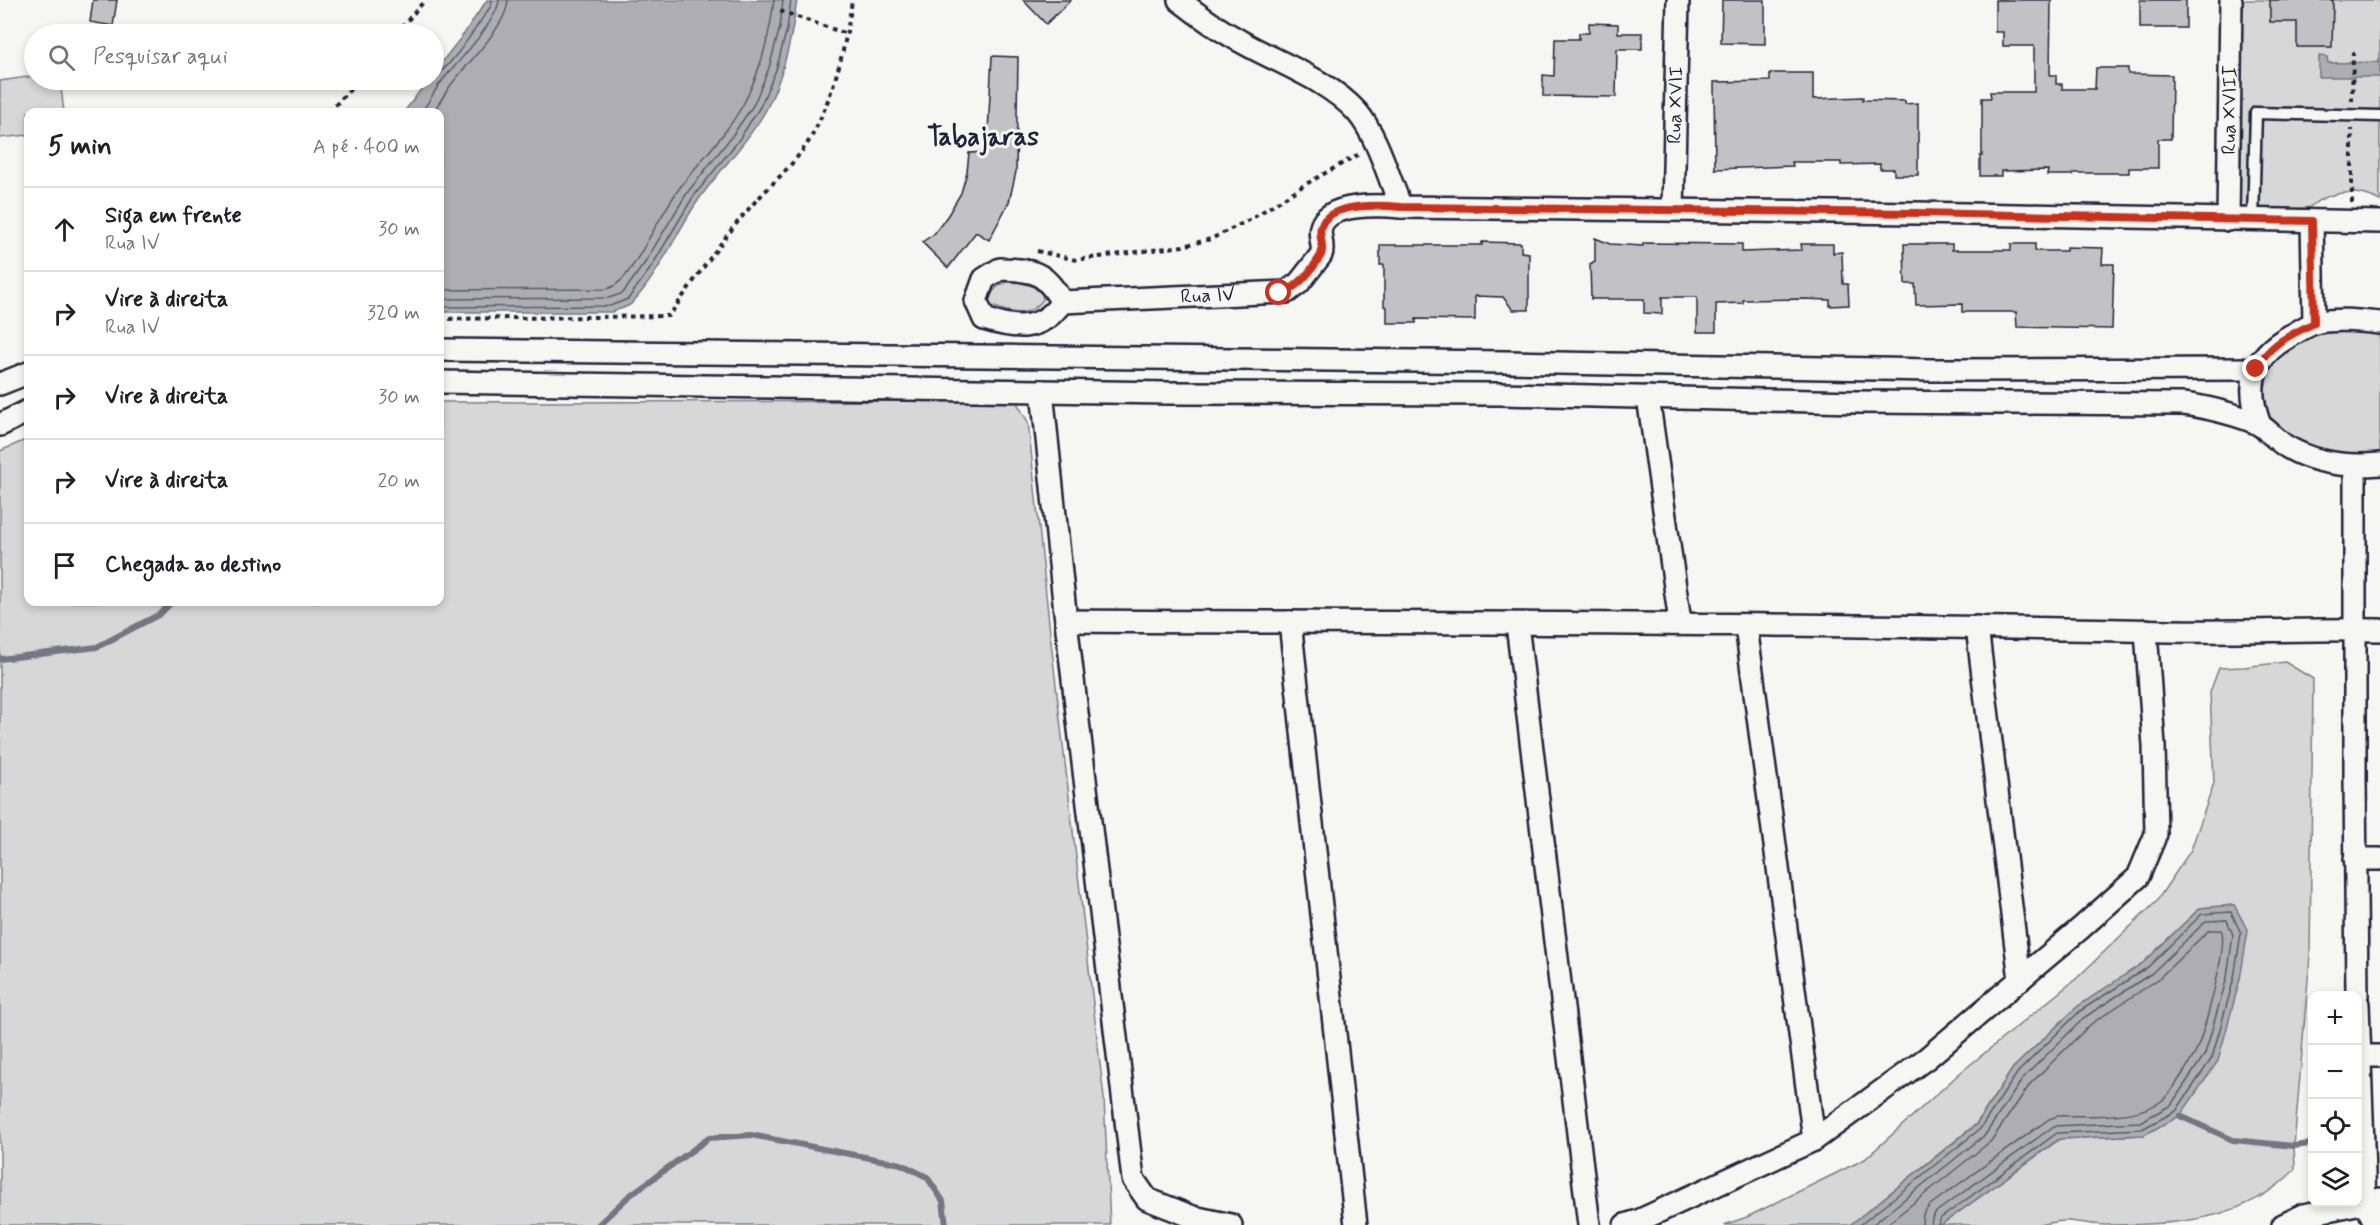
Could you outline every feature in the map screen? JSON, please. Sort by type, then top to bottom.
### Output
[{"type":"street","points":[[1179,0],[1203,19],[1239,41],[1330,90],[1357,113],[1375,145],[1401,207]]},
{"type":"street","name":"Rua XVII","points":[[1673,210],[1678,0]]},
{"type":"street","name":"Rua XVIII","points":[[2228,220],[2230,0]]},
{"type":"street","name":"Rua IV","points":[[1062,302],[1287,292],[1299,283],[1321,255],[1323,251],[1320,228],[1324,220],[1338,212],[1364,205],[2380,222]]},
{"type":"street","points":[[2312,221],[2314,323]]},
{"type":"street","points":[[2260,426],[2254,411],[2256,369],[2272,346],[2314,323],[2360,321],[2380,323]]},
{"type":"street","points":[[444,350],[1507,362],[1932,370],[2256,369]]},
{"type":"street","points":[[974,357],[974,390]]},
{"type":"street","points":[[1067,358],[1067,391]]},
{"type":"street","points":[[0,384],[24,375]]},
{"type":"street","points":[[444,381],[1042,391],[1501,394],[1857,402],[2183,404],[2222,412],[2260,426],[2289,448],[2327,463],[2355,466],[2380,464]]},
{"type":"street","points":[[1042,391],[1066,621],[1133,1179],[1147,1199],[1192,1217],[1231,1225]]},
{"type":"street","points":[[1648,398],[1680,622]]},
{"type":"street","points":[[0,425],[24,413]]},
{"type":"street","points":[[2355,466],[2357,991]]},
{"type":"street","points":[[1066,621],[1517,624],[1680,622],[1746,626],[2380,630]]},
{"type":"street","points":[[1290,622],[1356,1225]]},
{"type":"street","points":[[1517,624],[1589,1225]]},
{"type":"street","points":[[1746,626],[1814,1140]]},
{"type":"street","points":[[1977,627],[2020,980]]},
{"type":"street","points":[[1625,1225],[1814,1140],[1927,1058],[2138,877],[2156,834],[2154,746],[2146,630]]},
{"type":"street","points":[[2355,859],[2380,860]]},
{"type":"street","points":[[2362,1021],[2370,1056],[2373,1200],[2376,1225]]},
{"type":"street","points":[[2283,1225],[2304,1215],[2373,1200]]},
{"type":"lane","points":[[2253,220],[2256,113],[2380,116]]},
{"type":"path","points":[[405,24],[425,0]]},
{"type":"path","points":[[444,320],[669,316],[740,219],[783,173],[813,134],[836,82],[848,34],[852,0]]},
{"type":"path","points":[[780,11],[848,34]]},
{"type":"path","points":[[2352,221],[2353,52]]},
{"type":"path","points":[[333,108],[350,90]]},
{"type":"path","points":[[1033,251],[1076,260],[1183,246],[1211,239],[1251,219],[1306,184],[1375,145]]},
{"type":"shaded area","points":[[2238,0],[2380,0],[2380,201],[2357,193],[2341,193],[2325,197],[2308,208],[2267,210],[2251,209],[2240,205],[2236,199]]},
{"type":"shaded area","points":[[24,77],[24,90],[61,90],[64,108],[24,108],[24,135],[0,138],[0,81]]},
{"type":"shaded area","points":[[1015,281],[1032,286],[1042,294],[1043,300],[1031,310],[1018,313],[990,305],[989,299],[996,288]]},
{"type":"shaded area","points":[[2360,332],[2380,334],[2380,453],[2352,454],[2321,449],[2291,438],[2279,430],[2268,417],[2264,401],[2266,380],[2274,361],[2290,348],[2318,334]]},
{"type":"shaded area","points":[[1016,401],[1028,422],[1104,1098],[1110,1225],[0,1225],[0,451],[24,441],[24,606],[444,606],[444,402]]},
{"type":"shaded area","points":[[2285,662],[2313,679],[2310,956],[2294,1146],[2295,1169],[2255,1200],[2233,1210],[2184,1221],[2134,1225],[2064,1221],[2032,1225],[1941,1225],[2060,1139],[2144,1135],[2248,931],[2234,905],[2200,908],[2144,962],[2077,1007],[2013,1068],[1976,1124],[1850,1225],[1724,1225],[1747,1217],[1865,1159],[1960,1073],[2077,978],[2156,902],[2191,850],[2214,783],[2210,692],[2219,668]]},
{"type":"water","points":[[487,0],[797,0],[786,56],[778,84],[766,110],[697,202],[642,292],[630,305],[612,312],[444,312],[444,108],[407,108],[420,90],[444,90],[444,59]]},
{"type":"water","points":[[2319,56],[2327,57],[2328,63],[2379,62],[2380,57],[2380,77],[2319,77]]},
{"type":"water","points":[[2234,905],[2248,931],[2240,979],[2218,1061],[2180,1116],[2144,1135],[2059,1139],[1941,1225],[1850,1225],[1976,1125],[2013,1068],[2077,1007],[2144,962],[2200,908]]},
{"type":"building","points":[[93,0],[117,0],[113,24],[90,22]]},
{"type":"building","points":[[1023,0],[1071,0],[1046,24]]},
{"type":"building","points":[[1722,0],[1765,0],[1765,44],[1721,43]]},
{"type":"building","points":[[1995,0],[2051,0],[2050,75],[2056,75],[2056,84],[2062,84],[2062,89],[2095,89],[2096,68],[2128,68],[2128,74],[2172,75],[2171,139],[2158,139],[2158,168],[2129,168],[2129,173],[2073,173],[2073,175],[2047,175],[2048,170],[2001,171],[2001,176],[1980,176],[1982,98],[1991,98],[1990,92],[2034,92],[2034,46],[2003,46],[2003,32],[1995,32]]},
{"type":"building","points":[[2140,0],[2186,0],[2186,28],[2140,28]]},
{"type":"building","points":[[2270,0],[2333,0],[2332,47],[2297,47],[2297,22],[2270,22]]},
{"type":"building","points":[[1589,23],[1618,24],[1618,33],[1642,33],[1642,49],[1617,49],[1616,97],[1543,96],[1543,75],[1554,76],[1555,39],[1579,39],[1579,33],[1589,33]]},
{"type":"building","points":[[992,56],[1018,57],[1016,172],[1009,202],[989,240],[976,232],[948,268],[922,242],[934,234],[961,193],[969,153],[987,152]]},
{"type":"building","points":[[1770,73],[1813,73],[1813,99],[1863,97],[1863,100],[1918,103],[1918,175],[1894,175],[1894,169],[1880,169],[1880,164],[1841,165],[1841,162],[1792,162],[1793,166],[1715,169],[1714,82],[1770,81]]},
{"type":"building","points":[[1595,238],[1610,244],[1643,246],[1643,243],[1742,244],[1742,252],[1802,250],[1801,244],[1833,244],[1833,253],[1842,252],[1843,284],[1848,284],[1849,305],[1830,306],[1830,300],[1802,299],[1743,300],[1743,303],[1716,304],[1716,332],[1697,332],[1697,297],[1662,297],[1662,314],[1644,313],[1644,299],[1591,299],[1590,264],[1595,261]]},
{"type":"building","points":[[1482,242],[1521,243],[1521,252],[1529,253],[1529,310],[1513,310],[1503,297],[1475,296],[1475,320],[1416,319],[1416,323],[1387,323],[1387,307],[1384,306],[1384,265],[1380,265],[1380,245],[1482,245]]},
{"type":"building","points":[[1904,244],[1952,244],[1952,250],[2011,250],[2011,244],[2035,244],[2035,251],[2066,251],[2066,247],[2103,248],[2102,264],[2114,264],[2112,329],[2017,327],[2016,312],[1962,312],[1962,304],[1916,305],[1915,284],[1905,284]]},
{"type":"waterway","points":[[0,659],[97,647],[160,614],[168,606]]},
{"type":"waterway","points":[[2180,1116],[2233,1140],[2294,1146],[2308,1144]]},
{"type":"waterway","points":[[598,1225],[629,1196],[709,1138],[751,1135],[901,1164],[927,1177],[943,1201],[946,1225]]},
{"type":"district","name":"Tabajaras","points":[[983,138]]},
{"type":"route","points":[[1279,293],[1287,292],[1299,283],[1321,255],[1323,251],[1320,228],[1324,220],[1338,212],[1372,204],[1401,207],[1917,213],[2312,221],[2314,323],[2272,346],[2256,369]]}]
